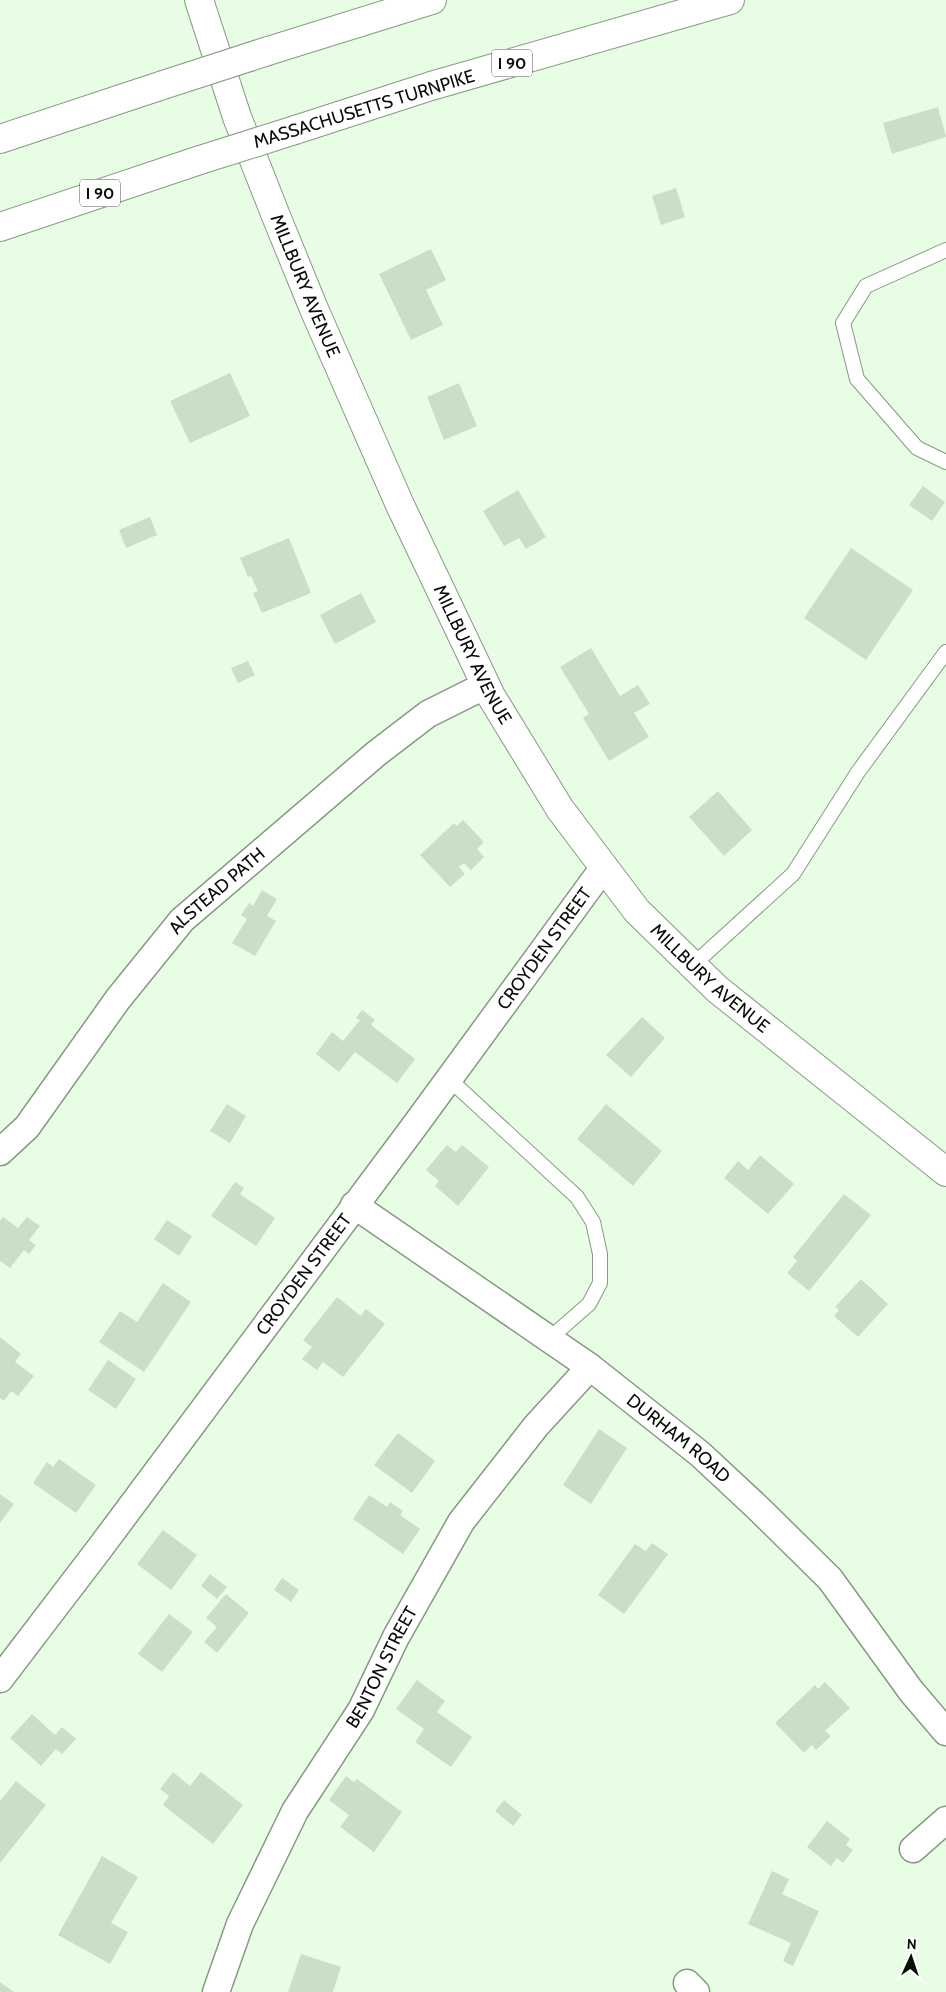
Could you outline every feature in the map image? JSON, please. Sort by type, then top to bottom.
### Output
[{"type":"main road","name":"MILLBURY AVENUE","points":[[199,0],[237,117],[314,309],[400,505],[486,685],[560,808],[637,911],[717,988],[946,1172]]},
{"type":"main road","points":[[0,139],[268,51],[432,0]]},
{"type":"main road","name":"MASSACHUSETTS TURNPIKE","points":[[0,227],[431,86],[730,0]]},
{"type":"street","name":"ALSTEAD PATH","points":[[0,1152],[27,1126],[118,999],[182,920],[377,753],[428,714],[486,685]]},
{"type":"street","name":"CROYDEN STREET","points":[[0,1679],[100,1548],[449,1079],[604,867]]},
{"type":"street","name":"DURHAM ROAD","points":[[354,1205],[590,1367],[700,1454],[830,1579],[911,1692],[946,1732]]},
{"type":"street","name":"BENTON STREET","points":[[216,1992],[240,1924],[295,1811],[361,1710],[396,1637],[461,1522],[536,1426],[590,1367]]},
{"type":"street","points":[[913,1849],[946,1820]]},
{"type":"lane","points":[[946,250],[866,286],[843,323],[857,379],[916,448],[946,462]]},
{"type":"lane","points":[[693,965],[793,874],[858,772],[946,652]]},
{"type":"lane","points":[[449,1079],[577,1197],[593,1222],[600,1254],[600,1283],[589,1304],[550,1339]]},
{"type":"building","points":[[938,107],[946,137],[892,154],[883,123]]},
{"type":"building","points":[[676,188],[685,217],[661,225],[652,196]]},
{"type":"building","points":[[431,249],[446,280],[426,290],[443,325],[411,340],[379,274]]},
{"type":"building","points":[[230,373],[250,416],[190,443],[170,401]]},
{"type":"building","points":[[459,383],[477,426],[444,440],[427,397]]},
{"type":"building","points":[[923,486],[945,502],[932,521],[909,505]]},
{"type":"building","points":[[518,490],[546,537],[526,549],[519,538],[504,546],[483,511]]},
{"type":"building","points":[[150,517],[157,535],[126,548],[119,530]]},
{"type":"building","points":[[289,538],[311,593],[262,613],[253,593],[258,591],[251,576],[248,577],[240,558]]},
{"type":"building","points":[[851,548],[913,590],[866,660],[804,618]]},
{"type":"building","points":[[361,593],[376,622],[335,644],[320,615]]},
{"type":"building","points":[[591,648],[620,696],[638,685],[650,704],[634,713],[649,737],[609,761],[583,718],[589,714],[560,667]]},
{"type":"building","points":[[248,661],[255,675],[238,683],[231,668]]},
{"type":"building","points":[[718,791],[752,830],[724,856],[689,817]]},
{"type":"building","points":[[463,820],[484,842],[477,849],[484,857],[471,870],[464,863],[459,867],[465,874],[450,887],[420,855],[454,823],[457,826]]},
{"type":"building","points":[[262,890],[277,899],[267,916],[276,921],[255,956],[232,943],[247,919],[241,915],[249,903],[253,906]]},
{"type":"building","points":[[362,1010],[375,1020],[371,1025],[415,1059],[397,1083],[355,1052],[339,1072],[316,1054],[332,1032],[343,1041],[360,1020],[356,1018]]},
{"type":"building","points":[[642,1017],[665,1038],[631,1077],[606,1055]]},
{"type":"building","points":[[227,1104],[246,1116],[230,1143],[210,1131]]},
{"type":"building","points":[[606,1104],[662,1151],[633,1186],[577,1139]]},
{"type":"building","points":[[447,1145],[456,1152],[462,1145],[489,1167],[458,1206],[435,1186],[439,1181],[426,1170]]},
{"type":"building","points":[[760,1155],[794,1184],[768,1214],[724,1178],[738,1161],[748,1170]]},
{"type":"building","points":[[235,1182],[244,1188],[240,1194],[275,1218],[256,1246],[211,1216]]},
{"type":"building","points":[[844,1194],[871,1215],[809,1291],[787,1273],[797,1261],[793,1257]]},
{"type":"building","points":[[3,1217],[18,1228],[27,1217],[40,1226],[29,1240],[36,1245],[29,1254],[24,1250],[10,1268],[0,1261],[0,1221]]},
{"type":"building","points":[[167,1220],[192,1236],[179,1256],[154,1239]]},
{"type":"building","points":[[861,1279],[888,1304],[858,1337],[834,1316],[839,1310],[835,1307]]},
{"type":"building","points":[[163,1283],[191,1302],[144,1372],[99,1342],[120,1311],[137,1322]]},
{"type":"building","points":[[337,1297],[361,1316],[366,1309],[385,1324],[343,1377],[323,1362],[317,1370],[302,1359],[312,1347],[303,1340]]},
{"type":"building","points":[[0,1337],[21,1354],[15,1362],[34,1376],[18,1396],[11,1391],[4,1401],[0,1398]]},
{"type":"building","points":[[108,1360],[136,1379],[116,1409],[88,1390]]},
{"type":"building","points":[[599,1429],[627,1448],[591,1504],[563,1485]]},
{"type":"building","points":[[398,1433],[435,1461],[412,1493],[374,1465]]},
{"type":"building","points":[[59,1459],[96,1485],[76,1513],[33,1483],[47,1462],[53,1467]]},
{"type":"building","points":[[0,1494],[14,1504],[0,1523]]},
{"type":"building","points":[[369,1495],[387,1507],[390,1502],[403,1511],[400,1515],[420,1529],[403,1554],[353,1519]]},
{"type":"building","points":[[163,1530],[197,1555],[171,1590],[137,1564]]},
{"type":"building","points":[[652,1543],[668,1554],[624,1614],[598,1595],[635,1544],[646,1551]]},
{"type":"building","points":[[210,1574],[227,1587],[217,1599],[201,1586]]},
{"type":"building","points":[[282,1578],[299,1590],[291,1602],[274,1590]]},
{"type":"building","points":[[226,1594],[249,1613],[217,1653],[204,1642],[217,1627],[206,1618]]},
{"type":"building","points":[[169,1614],[193,1632],[162,1672],[138,1654]]},
{"type":"building","points":[[417,1680],[445,1701],[437,1712],[472,1737],[451,1767],[415,1742],[424,1729],[396,1709]]},
{"type":"building","points":[[825,1682],[850,1708],[825,1731],[831,1736],[816,1750],[812,1745],[804,1753],[775,1723],[815,1685],[818,1689]]},
{"type":"building","points":[[32,1714],[55,1735],[62,1727],[76,1739],[62,1754],[56,1749],[41,1766],[10,1738]]},
{"type":"building","points":[[173,1772],[190,1786],[201,1772],[243,1805],[213,1844],[163,1805],[169,1796],[160,1789]]},
{"type":"building","points":[[346,1776],[354,1782],[357,1779],[402,1812],[374,1852],[340,1827],[349,1815],[329,1800]]},
{"type":"building","points":[[16,1781],[46,1805],[0,1863],[0,1801]]},
{"type":"building","points":[[504,1800],[522,1815],[513,1826],[495,1811]]},
{"type":"building","points":[[827,1821],[850,1839],[846,1845],[853,1850],[843,1863],[837,1858],[831,1866],[807,1847]]},
{"type":"building","points":[[102,1856],[138,1877],[111,1923],[128,1932],[110,1964],[58,1935]]},
{"type":"building","points":[[772,1871],[789,1879],[782,1894],[819,1911],[793,1966],[783,1961],[791,1943],[748,1924]]},
{"type":"building","points":[[301,1954],[341,1967],[333,1992],[288,1992]]},
{"type":"building","points":[[0,1982],[14,1992],[0,1992]]}]
